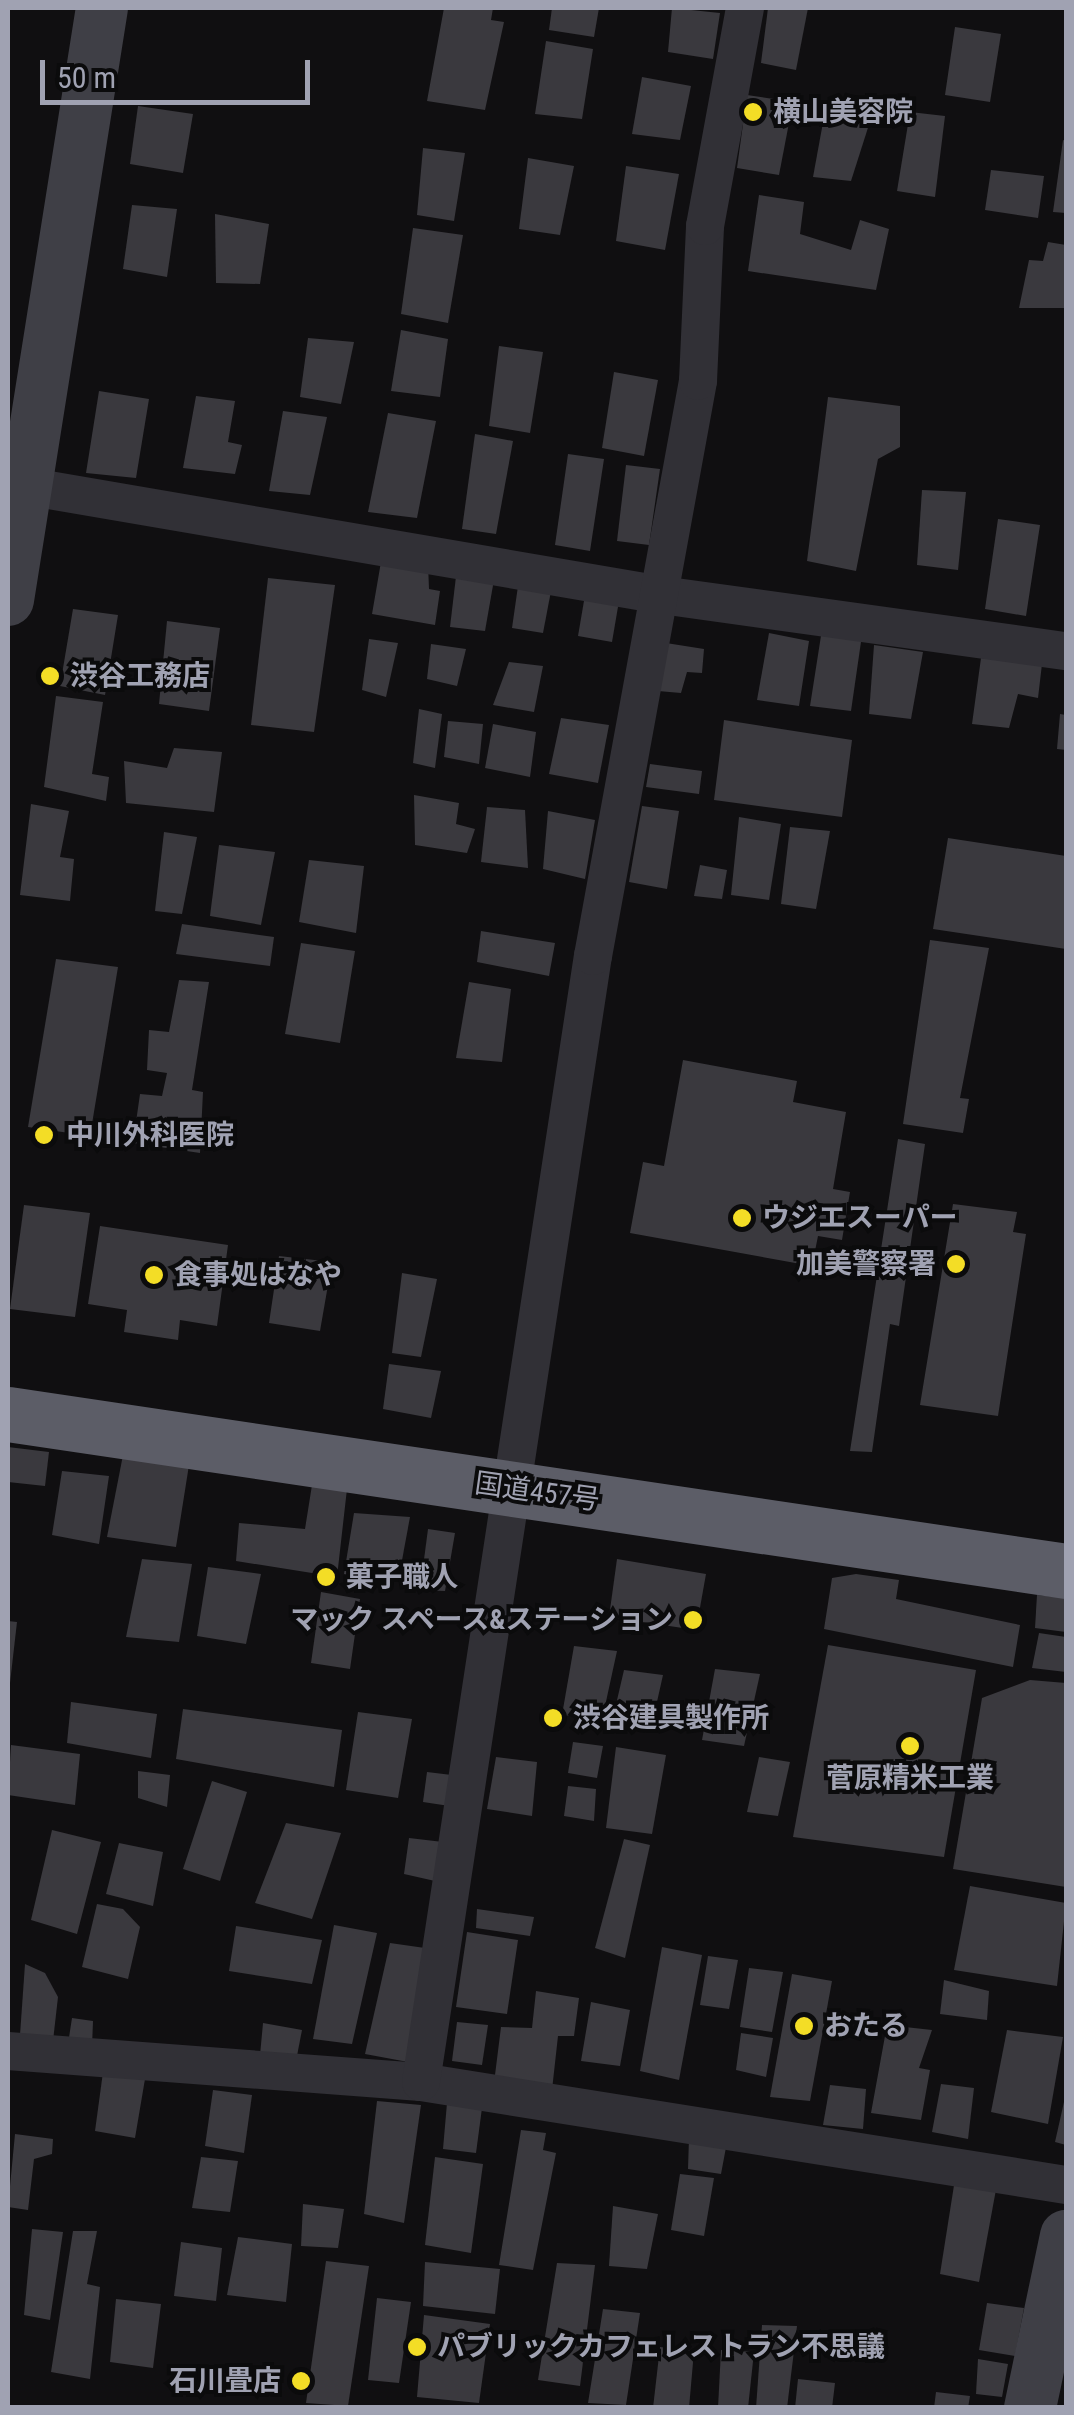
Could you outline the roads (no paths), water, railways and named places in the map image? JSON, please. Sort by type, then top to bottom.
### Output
[{"type":"highway","name":"国道457号","points":[[8,1414],[1066,1571]]},
{"type":"street","points":[[8,600],[16,485],[102,8]]},
{"type":"street","points":[[421,2082],[592,956],[698,381],[705,226],[745,8]]},
{"type":"street","points":[[16,485],[661,595],[1066,651]]},
{"type":"street","points":[[8,2051],[421,2082],[1066,2185]]},
{"type":"street","points":[[1030,2408],[1066,2236]]},
{"type":"place","name":"横山美容院","points":[[753,112]]},
{"type":"place","name":"渋谷工務店","points":[[50,676]]},
{"type":"place","name":"中川外科医院","points":[[44,1135]]},
{"type":"place","name":"ウジエスーパー","points":[[742,1218]]},
{"type":"place","name":"加美警察署","points":[[956,1264]]},
{"type":"place","name":"食事処はなや","points":[[154,1275]]},
{"type":"place","name":"菓子職人","points":[[326,1577]]},
{"type":"place","name":"マック スペース&ステーション","points":[[693,1620]]},
{"type":"place","name":"渋谷建具製作所","points":[[553,1718]]},
{"type":"place","name":"菅原精米工業","points":[[910,1746]]},
{"type":"place","name":"おたる","points":[[804,2026]]},
{"type":"place","name":"パブリックカフェレストラン不思議","points":[[417,2347]]},
{"type":"place","name":"石川畳店","points":[[301,2381]]}]
